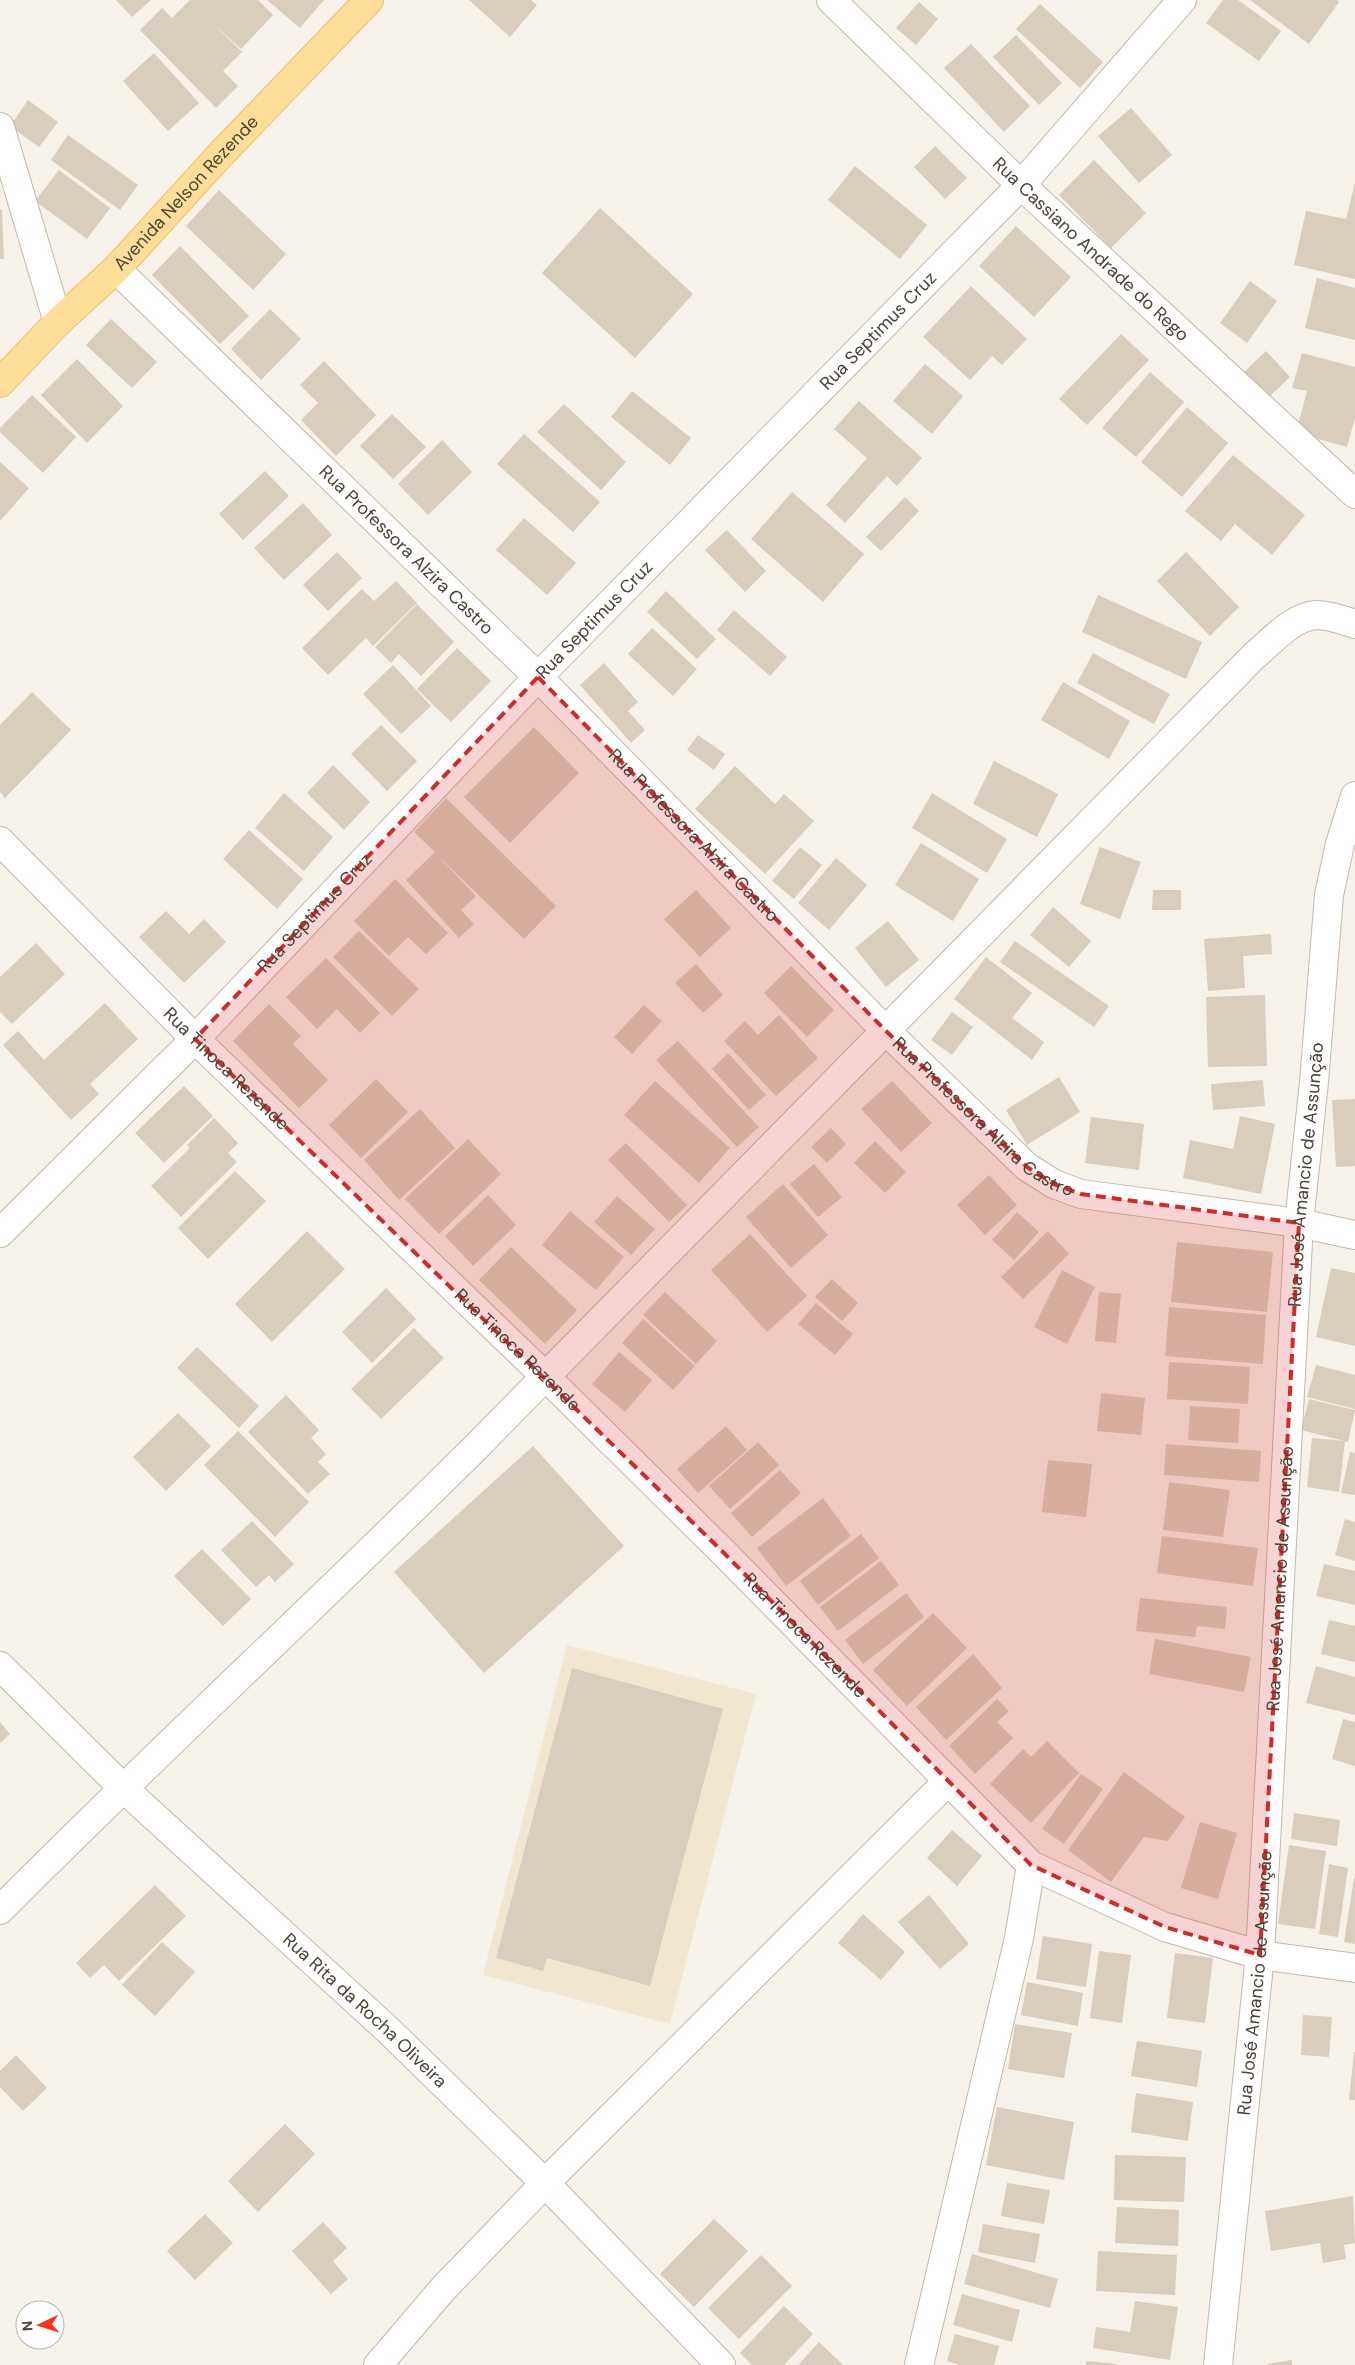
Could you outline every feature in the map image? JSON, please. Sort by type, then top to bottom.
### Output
[{"type":"main road","name":"Avenida Nelson Rezende","points":[[0,384],[58,322],[116,269],[222,153],[369,0]]},
{"type":"street","name":"Rua Cassiano Andrade do Rego","points":[[831,0],[1021,185],[1355,494]]},
{"type":"street","name":"Rua Septimus Cruz","points":[[0,1233],[194,1039],[538,677],[1021,185],[1182,0]]},
{"type":"street","points":[[0,127],[58,322]]},
{"type":"street","name":"Rua Professora Alzira Castro","points":[[116,269],[538,677],[885,1030],[1027,1167],[1054,1184],[1081,1194],[1299,1223],[1355,1235]]},
{"type":"street","points":[[0,1910],[122,1787],[394,1529],[546,1377],[1254,656],[1288,627],[1308,617],[1330,617],[1355,624]]},
{"type":"street","name":"Rua José Amancio de Assunção","points":[[1218,2365],[1260,1955],[1299,1223],[1314,1082],[1329,895],[1340,844],[1355,796]]},
{"type":"street","name":"Rua Tinoca Rezende","points":[[0,841],[194,1039],[546,1377],[723,1552],[947,1782],[1031,1865],[1165,1927],[1260,1955],[1355,1968]]},
{"type":"street","name":"Rua Rita da Rocha Oliveira","points":[[0,1666],[122,1787],[387,2029],[545,2183],[721,2365]]},
{"type":"street","points":[[378,2365],[443,2289],[545,2183],[947,1782]]},
{"type":"street","points":[[919,2365],[1019,1938],[1031,1865]]},
{"type":"highlighted area","points":[[538,677],[885,1030],[1027,1167],[1054,1184],[1081,1194],[1299,1223],[1260,1955],[1165,1927],[1031,1865],[723,1552],[195,1039]]},
{"type":"shaded area","points":[[567,1645],[756,1694],[670,2024],[483,1975]]},
{"type":"building","points":[[116,0],[151,0],[132,17]]},
{"type":"building","points":[[190,0],[258,0],[273,15],[241,49],[213,23],[242,52],[223,71],[238,86],[216,108],[140,30],[162,8],[172,18]]},
{"type":"building","points":[[267,0],[324,0],[300,28]]},
{"type":"building","points":[[469,0],[531,0],[537,5],[510,37]]},
{"type":"building","points":[[1223,0],[1238,0],[1281,31],[1259,61],[1206,23]]},
{"type":"building","points":[[1250,0],[1337,0],[1339,2],[1309,44]]},
{"type":"building","points":[[919,2],[938,19],[916,45],[896,28]]},
{"type":"building","points":[[1040,4],[1103,62],[1080,88],[1016,29]]},
{"type":"building","points":[[1016,35],[1062,83],[1039,105],[993,57]]},
{"type":"building","points":[[971,44],[1030,106],[1004,132],[944,68]]},
{"type":"building","points":[[154,53],[199,103],[168,131],[123,81]]},
{"type":"building","points":[[28,100],[58,122],[39,147],[10,126]]},
{"type":"building","points":[[1131,108],[1172,155],[1139,183],[1098,136]]},
{"type":"building","points":[[68,135],[138,185],[120,210],[51,160]]},
{"type":"building","points":[[935,146],[967,178],[945,199],[914,167]]},
{"type":"building","points":[[1094,160],[1146,213],[1111,248],[1059,195]]},
{"type":"building","points":[[855,166],[927,225],[900,259],[828,200]]},
{"type":"building","points":[[59,170],[110,208],[87,239],[35,201]]},
{"type":"building","points":[[1355,183],[1355,279],[1294,265],[1306,211],[1346,219]]},
{"type":"building","points":[[219,190],[286,254],[253,290],[186,226]]},
{"type":"building","points":[[600,208],[693,294],[635,358],[542,273]]},
{"type":"building","points":[[2,209],[4,259],[0,259],[0,210]]},
{"type":"building","points":[[1016,226],[1071,277],[1034,317],[979,266]]},
{"type":"building","points":[[180,246],[249,316],[220,344],[152,275]]},
{"type":"building","points":[[1317,278],[1355,288],[1355,340],[1305,328]]},
{"type":"building","points":[[1250,281],[1277,301],[1247,343],[1220,323]]},
{"type":"building","points":[[971,286],[1027,339],[1002,365],[992,356],[970,380],[923,337]]},
{"type":"building","points":[[270,309],[301,339],[261,380],[231,349]]},
{"type":"building","points":[[111,319],[157,362],[132,388],[86,345]]},
{"type":"building","points":[[1121,334],[1149,360],[1087,425],[1059,399]]},
{"type":"building","points":[[1266,351],[1290,377],[1268,398],[1244,372]]},
{"type":"building","points":[[1302,353],[1355,367],[1355,418],[1347,447],[1296,433],[1307,391],[1292,388]]},
{"type":"building","points":[[77,359],[123,406],[87,443],[41,395]]},
{"type":"building","points":[[324,361],[376,415],[336,456],[301,420],[318,403],[300,385]]},
{"type":"building","points":[[925,364],[963,396],[932,434],[893,401]]},
{"type":"building","points":[[1150,372],[1184,402],[1136,457],[1102,428]]},
{"type":"building","points":[[632,391],[691,438],[670,465],[611,417]]},
{"type":"building","points":[[32,395],[76,437],[43,473],[0,432],[0,428]]},
{"type":"building","points":[[859,401],[922,458],[897,486],[887,476],[845,523],[826,505],[867,458],[834,429]]},
{"type":"building","points":[[564,404],[626,462],[601,490],[537,432]]},
{"type":"building","points":[[1187,407],[1228,443],[1182,497],[1141,462]]},
{"type":"building","points":[[392,414],[426,447],[393,479],[360,446]]},
{"type":"building","points":[[524,434],[600,502],[573,532],[497,464]]},
{"type":"building","points":[[442,440],[472,472],[428,515],[398,484]]},
{"type":"building","points":[[1233,455],[1305,515],[1272,555],[1235,524],[1221,541],[1185,511]]},
{"type":"building","points":[[0,462],[29,488],[0,521]]},
{"type":"building","points":[[265,471],[289,496],[243,540],[219,514]]},
{"type":"building","points":[[792,492],[864,554],[823,602],[751,539]]},
{"type":"building","points":[[905,497],[919,511],[881,551],[866,537]]},
{"type":"building","points":[[303,503],[332,535],[284,580],[254,548]]},
{"type":"building","points":[[524,518],[576,563],[547,595],[496,550]]},
{"type":"building","points":[[727,530],[766,571],[745,592],[705,550]]},
{"type":"building","points":[[337,552],[362,578],[328,611],[303,585]]},
{"type":"building","points":[[1186,552],[1239,607],[1210,636],[1157,581]]},
{"type":"building","points":[[396,581],[417,603],[373,646],[366,638],[328,675],[302,648],[362,589],[374,601]]},
{"type":"building","points":[[666,591],[716,639],[697,659],[647,612]]},
{"type":"building","points":[[1098,595],[1202,642],[1186,679],[1082,632]]},
{"type":"building","points":[[417,604],[454,642],[421,676],[399,654],[391,663],[375,647]]},
{"type":"building","points":[[734,610],[787,657],[770,676],[717,630]]},
{"type":"building","points":[[652,628],[697,669],[673,696],[628,654]]},
{"type":"building","points":[[457,648],[491,681],[451,722],[417,689]]},
{"type":"building","points":[[1093,653],[1170,694],[1154,724],[1077,683]]},
{"type":"building","points":[[604,663],[638,702],[628,711],[645,730],[631,743],[580,685]]},
{"type":"building","points":[[393,665],[431,706],[401,734],[363,694]]},
{"type":"building","points":[[1063,682],[1130,721],[1109,759],[1041,720]]},
{"type":"building","points":[[32,692],[71,730],[5,798],[0,792],[0,725]]},
{"type":"building","points":[[381,725],[417,761],[387,791],[351,754]]},
{"type":"building","points":[[534,727],[579,773],[510,843],[464,797]]},
{"type":"building","points":[[698,735],[725,754],[714,770],[687,750]]},
{"type":"building","points":[[994,761],[1058,794],[1037,837],[973,804]]},
{"type":"building","points":[[333,765],[370,802],[344,830],[307,793]]},
{"type":"building","points":[[735,766],[775,804],[784,794],[814,821],[765,874],[695,809]]},
{"type":"building","points":[[284,793],[333,837],[304,871],[255,828]]},
{"type":"building","points":[[932,793],[1007,839],[987,873],[912,828]]},
{"type":"building","points":[[446,798],[556,906],[524,939],[437,855],[476,896],[461,910],[474,924],[459,938],[406,880],[435,852],[414,832]]},
{"type":"building","points":[[249,830],[303,879],[277,909],[223,859]]},
{"type":"building","points":[[921,843],[979,879],[953,921],[895,885]]},
{"type":"building","points":[[800,847],[822,865],[794,899],[772,881]]},
{"type":"building","points":[[1100,847],[1141,862],[1120,919],[1080,904]]},
{"type":"building","points":[[836,858],[867,885],[829,930],[798,903]]},
{"type":"building","points":[[395,879],[448,933],[426,954],[408,937],[389,956],[354,921]]},
{"type":"building","points":[[696,890],[731,928],[700,957],[664,919]]},
{"type":"building","points":[[1153,890],[1181,890],[1181,910],[1152,910]]},
{"type":"building","points":[[1053,907],[1091,941],[1069,967],[1030,935]]},
{"type":"building","points":[[166,911],[189,934],[204,919],[226,942],[184,983],[139,937]]},
{"type":"building","points":[[888,921],[919,960],[886,987],[855,948]]},
{"type":"building","points":[[359,931],[419,989],[392,1016],[333,957]]},
{"type":"building","points":[[1271,934],[1272,954],[1243,956],[1245,988],[1208,991],[1204,939]]},
{"type":"building","points":[[1015,941],[1109,1006],[1094,1027],[1000,962]]},
{"type":"building","points":[[36,943],[65,974],[12,1024],[0,1012],[0,977]]},
{"type":"building","points":[[986,957],[1032,993],[1012,1018],[1044,1042],[1032,1060],[954,999]]},
{"type":"building","points":[[326,958],[380,1013],[360,1033],[337,1009],[317,1029],[286,997]]},
{"type":"building","points":[[696,964],[723,995],[703,1013],[675,983]]},
{"type":"building","points":[[791,966],[834,1010],[807,1037],[764,993]]},
{"type":"building","points":[[1265,995],[1267,1066],[1208,1067],[1206,997]]},
{"type":"building","points":[[105,1003],[138,1039],[90,1084],[99,1094],[71,1120],[3,1045],[18,1031],[44,1060]]},
{"type":"building","points":[[269,1004],[301,1036],[293,1044],[328,1080],[299,1108],[233,1041]]},
{"type":"building","points":[[644,1005],[662,1021],[632,1054],[614,1037]]},
{"type":"building","points":[[952,1012],[973,1027],[952,1055],[931,1040]]},
{"type":"building","points":[[779,1015],[818,1058],[776,1096],[724,1041],[745,1021],[758,1035]]},
{"type":"building","points":[[678,1041],[759,1127],[737,1147],[656,1060]]},
{"type":"building","points":[[728,1053],[766,1095],[749,1110],[712,1069]]},
{"type":"building","points":[[1059,1077],[1080,1112],[1027,1145],[1006,1110]]},
{"type":"building","points":[[376,1079],[408,1112],[361,1158],[329,1125]]},
{"type":"building","points":[[1263,1080],[1265,1106],[1213,1110],[1211,1084]]},
{"type":"building","points":[[655,1081],[730,1148],[699,1183],[624,1115]]},
{"type":"building","points":[[892,1081],[932,1123],[901,1152],[861,1109]]},
{"type":"building","points":[[184,1086],[213,1116],[164,1163],[135,1133]]},
{"type":"building","points":[[1355,1099],[1355,1166],[1336,1167],[1332,1100]]},
{"type":"building","points":[[420,1109],[455,1148],[399,1200],[364,1160]]},
{"type":"building","points":[[1240,1116],[1275,1124],[1261,1194],[1183,1178],[1190,1140],[1233,1149]]},
{"type":"building","points":[[1091,1117],[1144,1124],[1139,1170],[1085,1163]]},
{"type":"building","points":[[214,1118],[238,1143],[228,1153],[237,1162],[181,1217],[151,1186],[190,1148],[187,1145]]},
{"type":"building","points":[[831,1128],[846,1144],[827,1163],[811,1147]]},
{"type":"building","points":[[468,1139],[501,1174],[439,1234],[405,1199]]},
{"type":"building","points":[[875,1141],[906,1172],[885,1193],[854,1163]]},
{"type":"building","points":[[626,1143],[687,1205],[669,1222],[608,1160]]},
{"type":"building","points":[[814,1164],[842,1197],[818,1217],[790,1184]]},
{"type":"building","points":[[235,1171],[266,1201],[208,1259],[178,1228]]},
{"type":"building","points":[[989,1175],[1017,1205],[985,1235],[957,1205]]},
{"type":"building","points":[[783,1184],[828,1235],[791,1268],[746,1217]]},
{"type":"building","points":[[488,1195],[516,1225],[473,1266],[445,1236]]},
{"type":"building","points":[[617,1196],[655,1229],[631,1255],[594,1222]]},
{"type":"building","points":[[570,1211],[624,1257],[596,1290],[542,1245]]},
{"type":"building","points":[[1017,1212],[1039,1232],[1014,1260],[992,1240]]},
{"type":"building","points":[[307,1231],[345,1269],[272,1342],[235,1304]]},
{"type":"building","points":[[1048,1231],[1069,1254],[1023,1299],[1001,1277]]},
{"type":"building","points":[[750,1234],[807,1296],[767,1332],[711,1270]]},
{"type":"building","points":[[1177,1242],[1273,1252],[1267,1312],[1171,1302]]},
{"type":"building","points":[[511,1247],[577,1310],[545,1344],[479,1280]]},
{"type":"building","points":[[1331,1268],[1355,1273],[1355,1346],[1316,1337]]},
{"type":"building","points":[[1062,1270],[1095,1287],[1067,1344],[1034,1327]]},
{"type":"building","points":[[832,1279],[858,1303],[842,1321],[815,1297]]},
{"type":"building","points":[[386,1288],[416,1319],[372,1363],[342,1332]]},
{"type":"building","points":[[665,1292],[717,1341],[696,1364],[643,1315]]},
{"type":"building","points":[[1099,1292],[1121,1294],[1116,1343],[1095,1341]]},
{"type":"building","points":[[816,1303],[853,1334],[835,1355],[798,1324]]},
{"type":"building","points":[[1169,1307],[1266,1315],[1263,1364],[1165,1356]]},
{"type":"building","points":[[643,1319],[695,1366],[673,1390],[622,1343]]},
{"type":"building","points":[[414,1328],[444,1358],[381,1419],[351,1389]]},
{"type":"building","points":[[197,1347],[259,1406],[239,1428],[177,1368]]},
{"type":"building","points":[[619,1352],[652,1380],[625,1412],[592,1384]]},
{"type":"building","points":[[1169,1362],[1250,1367],[1248,1404],[1167,1399]]},
{"type":"building","points":[[1316,1365],[1355,1375],[1355,1409],[1307,1397]]},
{"type":"building","points":[[1101,1393],[1145,1398],[1141,1435],[1097,1431]]},
{"type":"building","points":[[286,1395],[319,1430],[311,1438],[326,1454],[318,1462],[330,1474],[308,1494],[248,1432]]},
{"type":"building","points":[[1309,1399],[1355,1410],[1348,1442],[1301,1430]]},
{"type":"building","points":[[1190,1406],[1240,1409],[1238,1443],[1188,1440]]},
{"type":"building","points":[[178,1413],[211,1446],[166,1491],[133,1457]]},
{"type":"building","points":[[726,1426],[747,1450],[698,1493],[677,1469]]},
{"type":"building","points":[[238,1431],[309,1502],[275,1537],[204,1465]]},
{"type":"building","points":[[1312,1438],[1345,1441],[1339,1492],[1307,1487]]},
{"type":"building","points":[[758,1442],[779,1465],[730,1509],[709,1486]]},
{"type":"building","points":[[1166,1444],[1261,1451],[1259,1482],[1164,1475]]},
{"type":"building","points":[[533,1446],[624,1546],[484,1673],[394,1572]]},
{"type":"building","points":[[1350,1452],[1355,1453],[1355,1495],[1341,1493]]},
{"type":"building","points":[[1048,1460],[1092,1464],[1086,1517],[1042,1512]]},
{"type":"building","points":[[780,1470],[801,1493],[752,1537],[731,1513]]},
{"type":"building","points":[[1169,1482],[1230,1490],[1223,1537],[1163,1530]]},
{"type":"building","points":[[823,1498],[851,1536],[786,1586],[757,1548]]},
{"type":"building","points":[[1345,1519],[1355,1522],[1355,1561],[1335,1555]]},
{"type":"building","points":[[252,1521],[294,1564],[275,1582],[269,1575],[256,1587],[221,1550]]},
{"type":"building","points":[[861,1534],[879,1558],[818,1605],[800,1581]]},
{"type":"building","points":[[1162,1536],[1258,1548],[1253,1586],[1157,1573]]},
{"type":"building","points":[[202,1549],[251,1599],[223,1626],[174,1576]]},
{"type":"building","points":[[881,1561],[899,1585],[838,1631],[820,1607]]},
{"type":"building","points":[[1324,1564],[1355,1571],[1355,1605],[1316,1596]]},
{"type":"building","points":[[906,1593],[924,1617],[863,1664],[845,1640]]},
{"type":"building","points":[[1140,1598],[1227,1607],[1225,1629],[1197,1626],[1195,1637],[1136,1631]]},
{"type":"building","points":[[933,1613],[967,1648],[907,1706],[873,1670]]},
{"type":"building","points":[[1329,1620],[1355,1626],[1355,1662],[1321,1654]]},
{"type":"building","points":[[1155,1639],[1251,1657],[1244,1692],[1149,1674]]},
{"type":"building","points":[[973,1654],[1002,1688],[946,1740],[916,1707]]},
{"type":"building","points":[[1316,1666],[1355,1677],[1355,1715],[1306,1703]]},
{"type":"building","points":[[572,1668],[723,1709],[650,1986],[547,1958],[543,1971],[496,1958]]},
{"type":"building","points":[[997,1699],[1009,1711],[997,1722],[1013,1738],[975,1774],[949,1746]]},
{"type":"building","points":[[1343,1719],[1355,1722],[1355,1766],[1332,1759]]},
{"type":"building","points":[[0,1722],[10,1734],[0,1743]]},
{"type":"building","points":[[1047,1741],[1079,1773],[1031,1823],[990,1784],[1023,1749],[1031,1757]]},
{"type":"building","points":[[1124,1772],[1185,1817],[1168,1841],[1144,1837],[1111,1882],[1068,1850]]},
{"type":"building","points":[[1081,1774],[1103,1789],[1064,1844],[1042,1829]]},
{"type":"building","points":[[1294,1813],[1340,1820],[1337,1846],[1291,1839]]},
{"type":"building","points":[[1200,1822],[1237,1833],[1218,1899],[1181,1888]]},
{"type":"building","points":[[952,1830],[982,1856],[957,1886],[927,1858]]},
{"type":"building","points":[[1289,1845],[1326,1851],[1315,1929],[1278,1924]]},
{"type":"building","points":[[1329,1864],[1348,1868],[1338,1937],[1319,1934]]},
{"type":"building","points":[[1355,1878],[1355,1944],[1344,1942]]},
{"type":"building","points":[[155,1885],[186,1916],[119,1981],[104,1965],[90,1978],[76,1963]]},
{"type":"building","points":[[929,1895],[969,1944],[940,1969],[898,1922]]},
{"type":"building","points":[[863,1914],[905,1952],[881,1980],[838,1943]]},
{"type":"building","points":[[1043,1936],[1092,1944],[1086,1987],[1036,1979]]},
{"type":"building","points":[[162,1942],[195,1972],[155,2016],[122,1985]]},
{"type":"building","points":[[1099,1951],[1131,1955],[1122,2023],[1090,2018]]},
{"type":"building","points":[[1175,1953],[1213,1958],[1205,2023],[1167,2018]]},
{"type":"building","points":[[1027,1982],[1083,1993],[1078,2026],[1021,2015]]},
{"type":"building","points":[[1303,2015],[1332,2017],[1329,2057],[1301,2055]]},
{"type":"building","points":[[1015,2024],[1072,2033],[1064,2078],[1008,2069]]},
{"type":"building","points":[[1137,2041],[1202,2051],[1197,2087],[1131,2076]]},
{"type":"building","points":[[1354,2052],[1355,2100],[1349,2100]]},
{"type":"building","points":[[16,2055],[47,2088],[23,2111],[0,2087],[0,2071]]},
{"type":"building","points":[[1136,2093],[1193,2102],[1188,2141],[1131,2132]]},
{"type":"building","points":[[997,2107],[1074,2122],[1064,2180],[986,2165]]},
{"type":"building","points":[[285,2124],[315,2154],[258,2212],[228,2181]]},
{"type":"building","points":[[1115,2155],[1186,2157],[1184,2202],[1114,2200]]},
{"type":"building","points":[[1007,2183],[1050,2190],[1044,2224],[1001,2216]]},
{"type":"building","points":[[1353,2196],[1355,2243],[1344,2245],[1346,2259],[1323,2263],[1320,2243],[1271,2251],[1265,2211]]},
{"type":"building","points":[[1117,2207],[1179,2210],[1178,2246],[1115,2243]]},
{"type":"building","points":[[205,2214],[233,2243],[195,2280],[167,2251]]},
{"type":"building","points":[[714,2219],[748,2251],[694,2307],[660,2274]]},
{"type":"building","points":[[323,2222],[347,2248],[333,2261],[348,2279],[331,2294],[292,2251]]},
{"type":"building","points":[[983,2224],[1040,2234],[1035,2263],[978,2252]]},
{"type":"building","points":[[1098,2251],[1177,2255],[1175,2295],[1096,2291]]},
{"type":"building","points":[[972,2254],[1058,2279],[1050,2308],[964,2284]]},
{"type":"building","points":[[761,2255],[792,2286],[739,2339],[708,2308]]},
{"type":"building","points":[[962,2294],[1020,2310],[1012,2342],[953,2325]]},
{"type":"building","points":[[1135,2301],[1178,2307],[1170,2360],[1093,2348],[1096,2327],[1130,2332]]},
{"type":"building","points":[[784,2306],[813,2334],[784,2365],[752,2365],[740,2353]]},
{"type":"building","points":[[955,2334],[999,2346],[994,2365],[960,2365],[947,2361]]},
{"type":"building","points":[[819,2342],[843,2365],[798,2365]]},
{"type":"building","points":[[1292,2360],[1292,2365],[1267,2365],[1267,2364]]},
{"type":"building","points":[[1086,2361],[1117,2364],[1117,2365],[1086,2365]]}]
